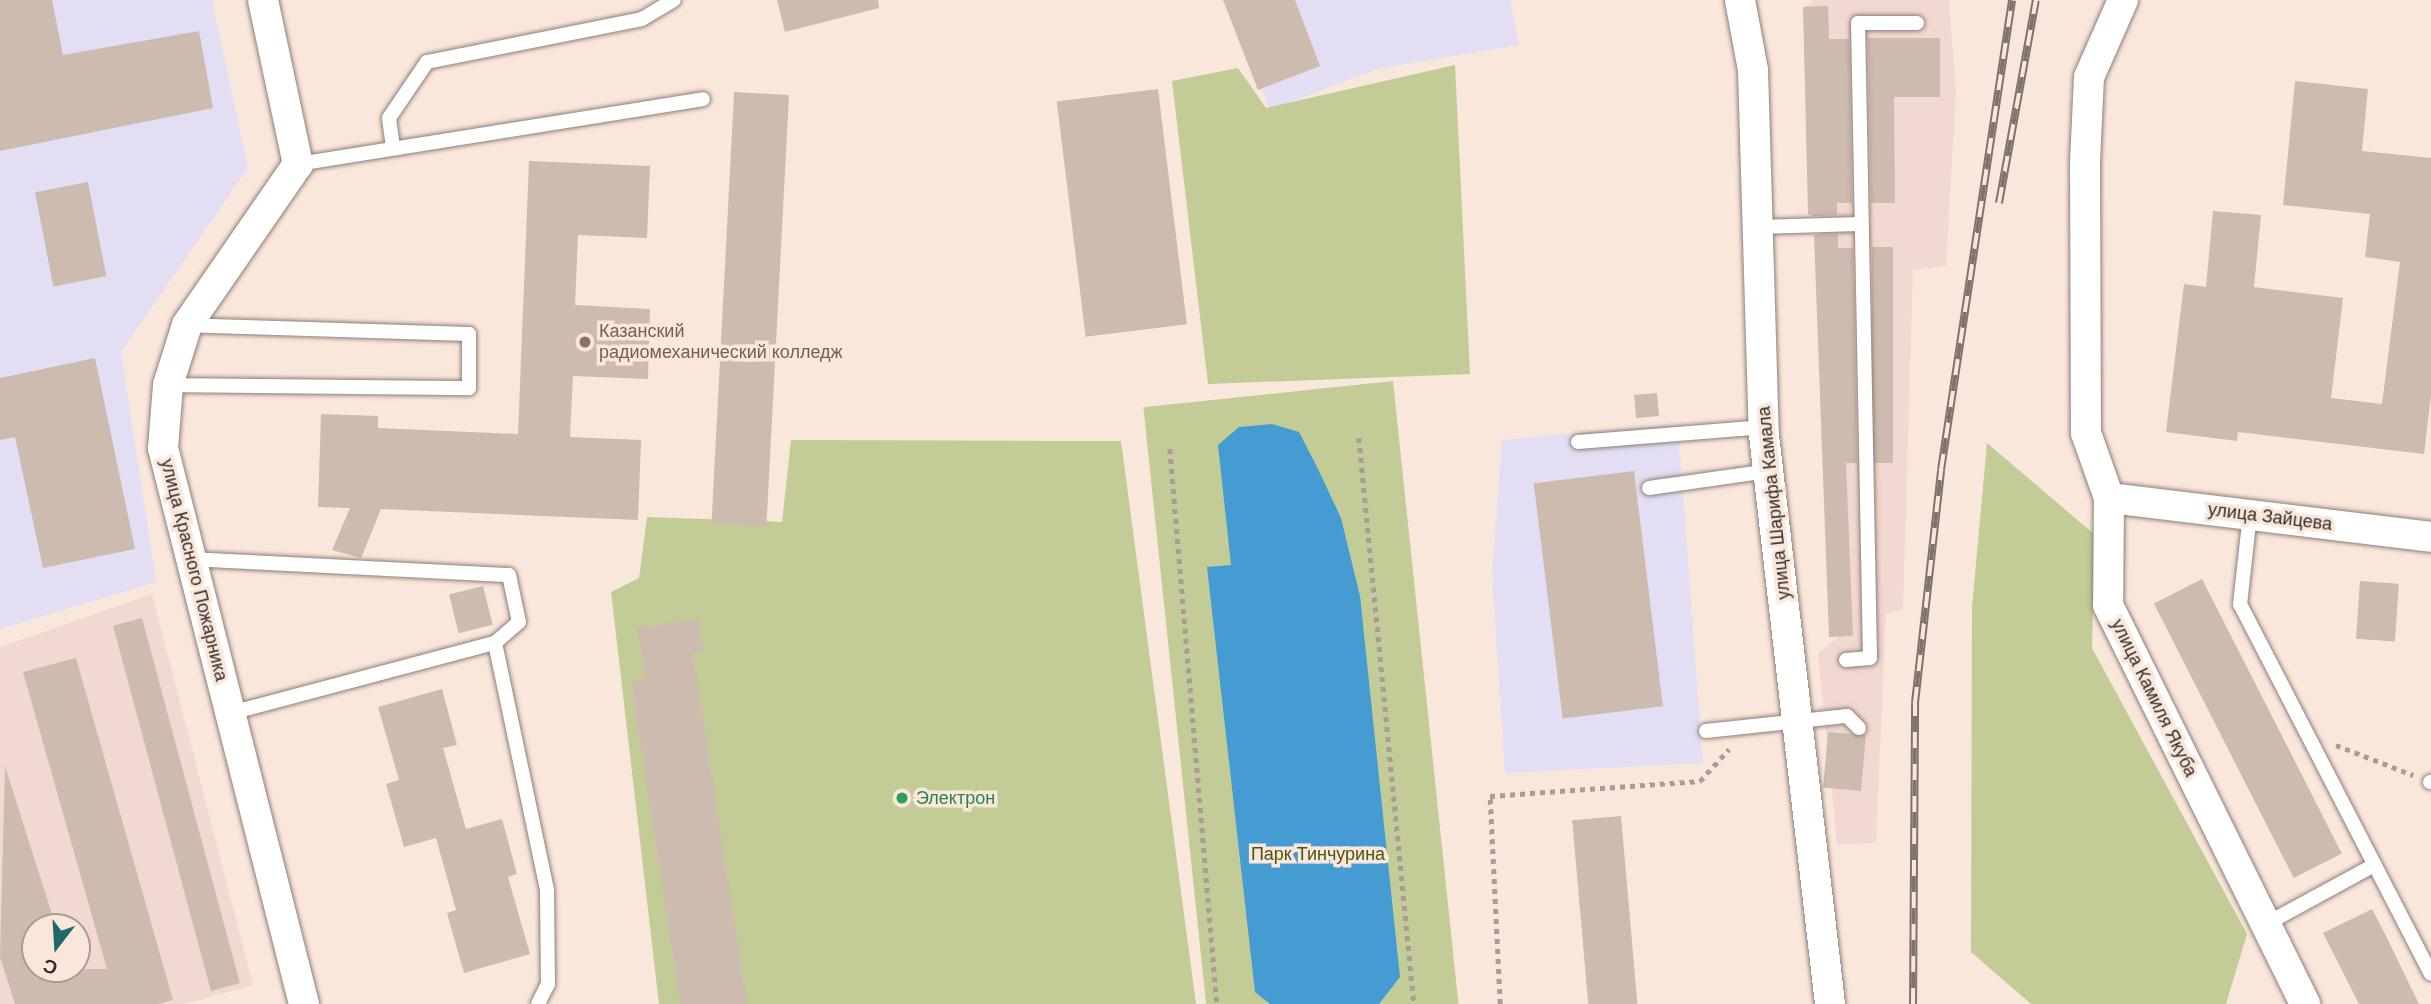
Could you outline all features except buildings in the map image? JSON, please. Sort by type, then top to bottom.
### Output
[{"type":"street","points":[[263,0],[298,164]]},
{"type":"street","name":"улица Шарифа Камала","points":[[1740,0],[1753,70],[1764,427],[1830,1004]]},
{"type":"street","name":"улица Камиля Якуба","points":[[2123,0],[2089,77],[2086,433],[2109,498],[2108,605],[2305,1004]]},
{"type":"street","name":"улица Красного Пожарника","points":[[298,164],[187,326],[168,385],[163,448],[304,1004]]},
{"type":"street","name":"улица Зайцева","points":[[2109,498],[2431,537]]},
{"type":"lane","points":[[393,148],[389,118],[427,62],[642,19],[674,0]]},
{"type":"lane","points":[[1846,660],[1870,658],[1858,23],[1917,23]]},
{"type":"lane","points":[[298,164],[703,99]]},
{"type":"lane","points":[[1758,228],[1861,223]]},
{"type":"lane","points":[[168,385],[469,388],[469,334],[187,326]]},
{"type":"lane","points":[[1578,442],[1764,427]]},
{"type":"lane","points":[[1649,488],[1768,471]]},
{"type":"lane","points":[[2250,514],[2240,604],[2431,974]]},
{"type":"lane","points":[[191,559],[509,575],[519,622],[495,643],[230,713]]},
{"type":"lane","points":[[495,643],[547,890],[548,984],[538,1004]]},
{"type":"lane","points":[[1706,731],[1847,716],[1859,728]]},
{"type":"lane","points":[[2266,924],[2374,865]]},
{"type":"path","points":[[1359,438],[1413,1004]]},
{"type":"path","points":[[1170,449],[1217,1004]]},
{"type":"path","points":[[1500,1004],[1490,796],[1700,780],[1750,725]]},
{"type":"path","points":[[2373,760],[2430,782]]},
{"type":"shaded area","points":[[0,0],[212,0],[248,168],[121,352],[156,582],[0,629]]},
{"type":"shaded area","points":[[1224,0],[1510,0],[1519,45],[1377,69],[1270,110]]},
{"type":"shaded area","points":[[1814,0],[1949,0],[1956,93],[1946,266],[1913,270],[1903,609],[1886,614],[1876,843],[1837,844],[1818,654],[1844,632],[1806,6]]},
{"type":"shaded area","points":[[1665,425],[1678,429],[1703,763],[1505,773],[1492,574],[1502,440]]},
{"type":"shaded area","points":[[152,594],[253,985],[185,1004],[0,1004],[0,647]]},
{"type":"green space","points":[[1455,65],[1470,374],[1208,384],[1172,81],[1238,68],[1266,108]]},
{"type":"green space","name":"Парк Тинчурина","points":[[1393,381],[1458,1004],[1206,1004],[1143,407]]},
{"type":"green space","name":"Электрон","points":[[791,440],[1121,441],[1196,1004],[659,1004],[611,592],[639,578],[647,517],[782,522]]},
{"type":"green space","points":[[1987,443],[2095,535],[2092,648],[2247,934],[2226,1004],[2031,1004],[1971,952],[1972,607]]},
{"type":"water","points":[[1272,424],[1299,432],[1318,469],[1341,518],[1360,596],[1400,977],[1379,1004],[1270,1004],[1255,992],[1207,567],[1231,565],[1218,445],[1239,427]]},
{"type":"railway","points":[[1913,1004],[1915,703],[1941,470],[2012,0]]},
{"type":"railway","points":[[1999,203],[2036,0]]},
{"type":"place","name":"Казанский радиомеханический колледж","points":[[585,342]]},
{"type":"place","name":"Электрон","points":[[902,798]]}]
